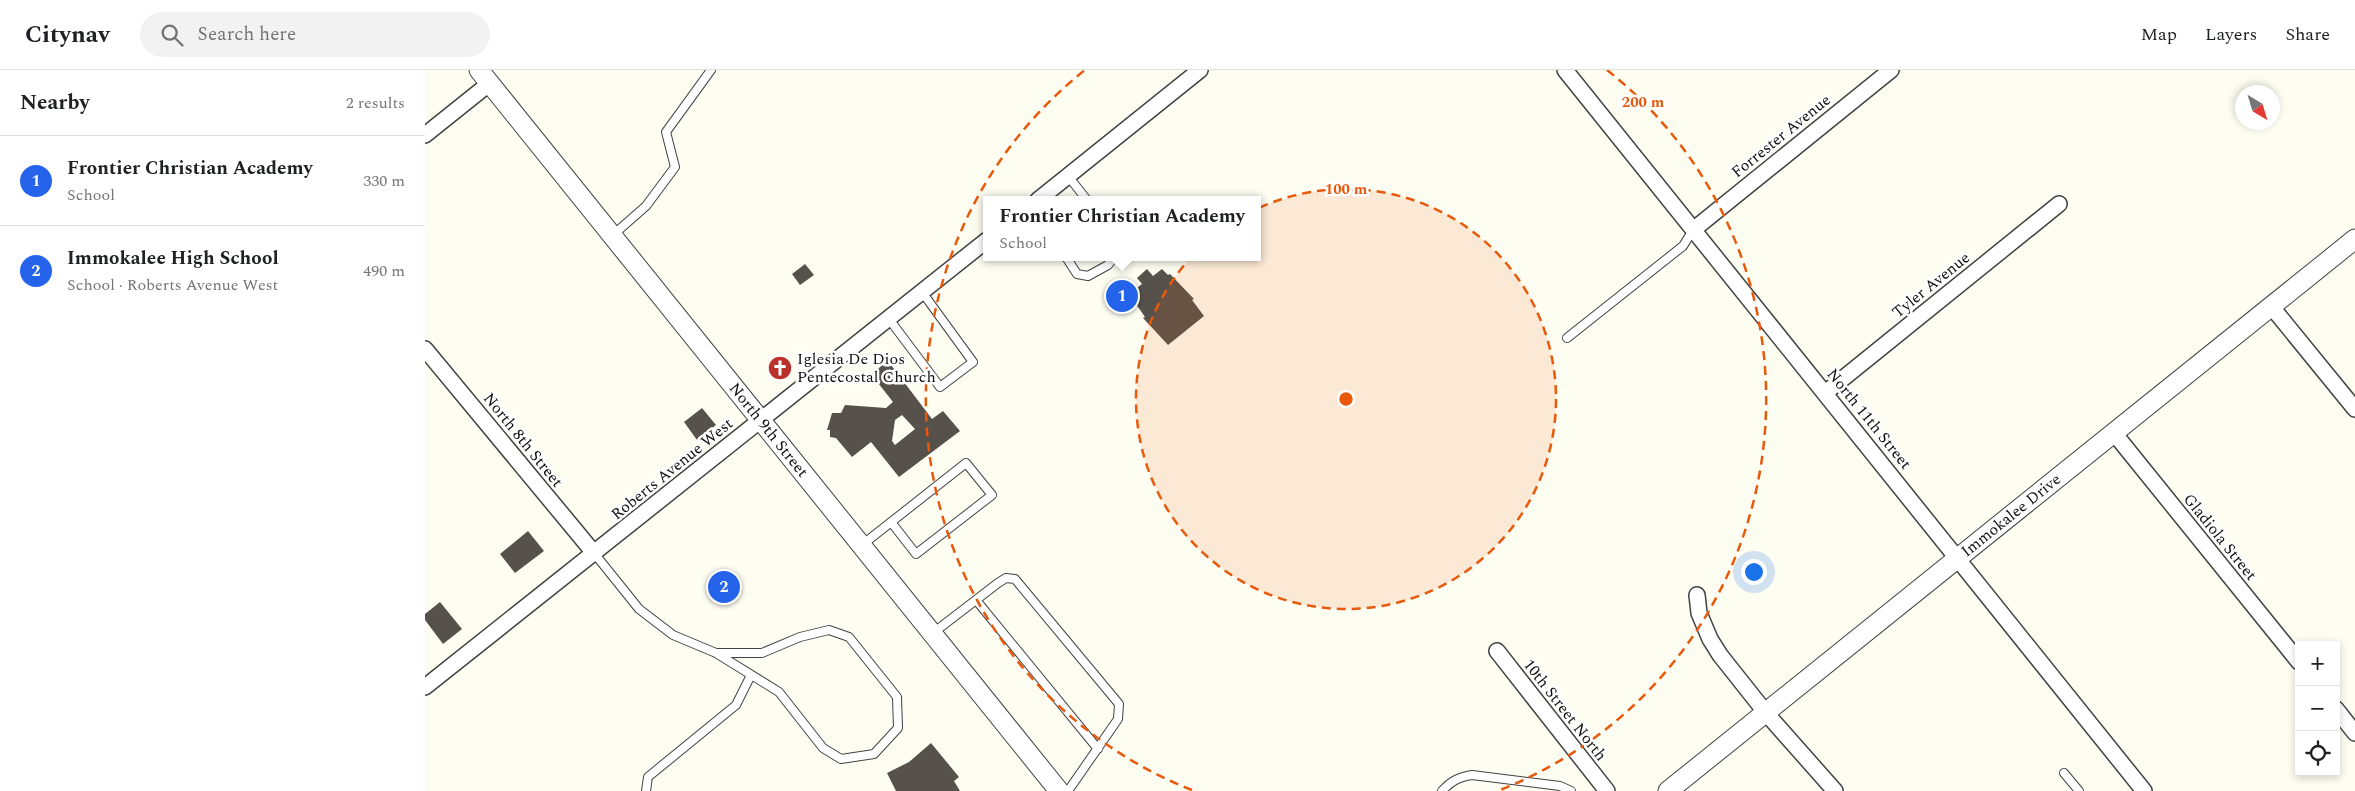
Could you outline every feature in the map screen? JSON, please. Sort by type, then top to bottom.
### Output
[{"type":"street","points":[[1043,196],[1200,70]]},
{"type":"street","name":"North 11th Street","points":[[1565,70],[2144,791]]},
{"type":"street","name":"Forrester Avenue","points":[[1693,230],[1891,70]]},
{"type":"street","name":"North 9th Street","points":[[485,77],[1059,791]]},
{"type":"street","points":[[425,135],[485,77]]},
{"type":"street","name":"Tyler Avenue","points":[[1825,393],[2059,204]]},
{"type":"street","name":"Immokalee Drive","points":[[1668,791],[2355,239]]},
{"type":"street","name":"Roberts Avenue West","points":[[427,682],[594,553],[983,243]]},
{"type":"street","points":[[2271,306],[2355,410]]},
{"type":"street","name":"North 8th Street","points":[[425,348],[594,553]]},
{"type":"street","name":"Gladiola Street","points":[[2114,433],[2295,657]]},
{"type":"street","points":[[1697,595],[1699,613],[1710,639],[1766,713],[1835,791]]},
{"type":"street","name":"10th Street North","points":[[1497,651],[1607,791]]},
{"type":"street","points":[[2340,714],[2355,733]]},
{"type":"lane","points":[[613,235],[646,206],[675,167],[666,132],[711,70]]},
{"type":"lane","points":[[1068,176],[1084,196]]},
{"type":"lane","points":[[1567,338],[1683,246],[1693,230]]},
{"type":"lane","points":[[1069,261],[1077,274],[1088,276],[1108,266],[1111,261]]},
{"type":"lane","points":[[889,319],[940,387],[973,362],[921,292]]},
{"type":"lane","points":[[862,545],[891,522],[966,463],[992,495],[916,554],[891,522]]},
{"type":"lane","points":[[594,553],[639,609],[673,636],[716,653],[779,692],[823,748],[841,759],[874,754],[898,728],[897,697],[849,637],[829,630],[800,637],[762,653],[716,653]]},
{"type":"lane","points":[[933,633],[1006,578],[1015,579],[1119,704],[1118,719],[1068,791]]},
{"type":"lane","points":[[976,600],[1098,749]]},
{"type":"lane","points":[[646,791],[648,777],[736,705],[751,675]]},
{"type":"lane","points":[[2064,773],[2079,791]]},
{"type":"lane","points":[[1441,791],[1451,781],[1461,776],[1472,775],[1560,786],[1571,791]]},
{"type":"building","points":[[805,264],[814,275],[800,285],[792,274]]},
{"type":"building","points":[[1147,269],[1153,276],[1162,269],[1168,275],[1170,274],[1194,299],[1192,300],[1204,316],[1168,345],[1143,318],[1145,317],[1129,294],[1142,284],[1137,278]]},
{"type":"building","points":[[888,361],[932,419],[943,411],[960,431],[899,477],[871,442],[852,457],[836,438],[830,437],[830,430],[827,430],[832,413],[841,413],[845,405],[886,408],[893,402],[871,374]],"holes":[[[902,415],[915,429],[895,445],[892,441],[895,420]]]},
{"type":"building","points":[[702,408],[716,425],[697,440],[684,422]]},
{"type":"building","points":[[528,531],[544,551],[515,573],[500,554]]},
{"type":"building","points":[[440,602],[462,629],[443,644],[425,620],[425,614]]},
{"type":"building","points":[[931,743],[959,777],[954,781],[960,791],[896,791],[887,773],[909,762]]},
{"type":"place","name":"Frontier Christian Academy","points":[[1122,296]]},
{"type":"place","name":"Iglesia De Dios Pentecostal Church","points":[[780,368]]},
{"type":"place","name":"Immokalee High School","points":[[724,587]]}]
